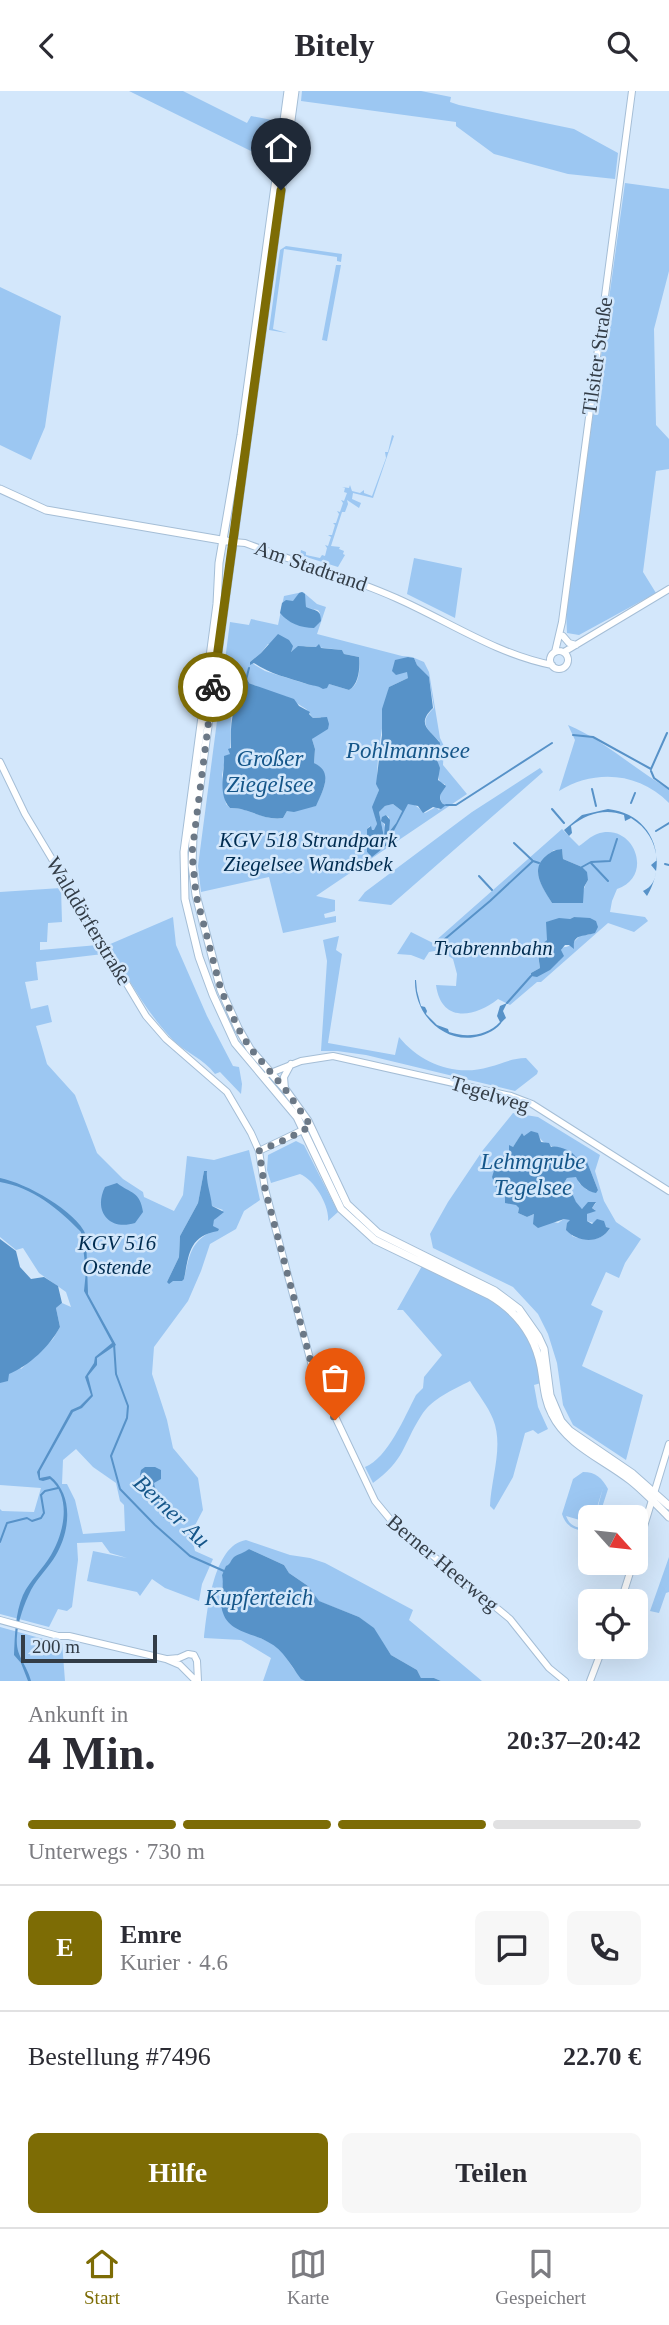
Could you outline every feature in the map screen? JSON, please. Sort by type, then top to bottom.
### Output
[{"type":"main road","points":[[288,91],[241,435],[223,540],[184,852],[184,884],[199,954],[213,995],[235,1043],[308,1128]]},
{"type":"main road","points":[[295,91],[194,836],[192,875],[201,919],[221,990],[242,1034],[250,1048],[285,1089],[308,1128],[341,1209],[375,1240],[489,1295],[514,1314],[525,1326],[537,1351],[545,1396],[557,1424],[566,1435],[629,1479],[669,1517]]},
{"type":"main road","name":"Am Stadtrand","points":[[0,489],[46,510],[233,542]]},
{"type":"main road","points":[[653,1500],[668,1505]]},
{"type":"main road","points":[[653,1500],[668,1505]]},
{"type":"street","name":"Tilsiter Straße","points":[[560,654],[632,91]]},
{"type":"street","name":"Am Stadtrand","points":[[233,542],[245,543],[369,587],[512,654],[552,665]]},
{"type":"street","points":[[529,660],[560,654],[669,589]]},
{"type":"street","name":"Tilsiter Straße","points":[[560,654],[562,622]]},
{"type":"street","points":[[563,636],[569,643],[576,645]]},
{"type":"street","points":[[560,654],[568,664],[563,668],[556,668],[552,665],[560,654],[585,641]]},
{"type":"street","name":"Walddörferstraße","points":[[0,762],[25,814],[141,1008],[166,1039],[197,1067]]},
{"type":"street","name":"Tegelweg","points":[[262,1076],[313,1058],[333,1056],[518,1099],[532,1104],[669,1191]]},
{"type":"street","points":[[285,1089],[284,1077],[291,1065]]},
{"type":"street","name":"Berner Heerweg","points":[[197,1067],[227,1092],[259,1151],[265,1189],[313,1370],[378,1507],[394,1524],[510,1619],[550,1668],[565,1681]]},
{"type":"street","points":[[259,1151],[308,1128]]},
{"type":"street","points":[[648,1516],[669,1444]]},
{"type":"street","points":[[0,1620],[48,1631],[58,1636],[69,1636],[166,1659],[184,1668],[197,1681]]},
{"type":"street","points":[[166,1659],[194,1655],[197,1660],[197,1681]]},
{"type":"street","points":[[182,1657],[184,1668]]},
{"type":"street","points":[[590,1681],[598,1659]]},
{"type":"street","points":[[184,1668],[192,1669],[197,1665]]},
{"type":"green space","points":[[129,91],[183,91],[247,123],[251,116],[272,120],[267,159]]},
{"type":"green space","points":[[302,91],[421,91],[451,97],[450,102],[459,105],[574,129],[618,153],[615,179],[568,174],[494,154],[456,126],[456,122],[301,101]]},
{"type":"green space","points":[[625,183],[669,189],[669,271],[654,329],[656,425],[669,439],[669,469],[656,471],[643,572],[656,593],[579,635],[567,633],[566,610]]},
{"type":"green space","points":[[286,246],[342,254],[341,262],[337,261],[337,257],[284,249],[273,329],[287,333],[269,330],[280,250]]},
{"type":"green space","points":[[336,265],[341,265],[327,341],[322,340]]},
{"type":"green space","points":[[0,287],[61,316],[45,427],[31,460],[0,445]]},
{"type":"green space","points":[[392,435],[394,436],[373,498],[353,493],[352,499],[361,503],[359,508],[347,500],[345,512],[342,512],[331,546],[340,547],[339,549],[344,551],[345,555],[338,567],[300,555],[301,550],[306,552],[306,555],[320,558],[325,556],[325,545],[328,546],[331,537],[328,535],[332,535],[335,525],[333,523],[336,523],[339,514],[337,511],[340,512],[343,503],[341,500],[344,501],[347,493],[342,487],[349,488],[350,485],[352,491],[360,493],[364,490],[364,493],[372,496]]},
{"type":"green space","points":[[414,558],[462,568],[455,618],[407,594]]},
{"type":"green space","name":"KGV 518 Strandpark Ziegelsee Wandsbek","points":[[303,592],[317,604],[326,607],[317,634],[412,657],[424,662],[429,672],[440,738],[444,746],[443,765],[467,794],[316,896],[335,900],[335,911],[324,914],[325,918],[336,916],[336,922],[283,933],[269,877],[201,892],[198,866],[230,622],[249,625],[251,619],[278,625],[284,596]],"holes":[[[299,593],[305,599],[306,608],[318,610],[320,613],[298,625],[286,619]],[[268,644],[290,652],[306,646],[342,650],[344,654],[359,657],[358,676],[349,690],[329,684],[310,685],[265,671],[250,662]],[[408,657],[414,658],[429,678],[434,708],[425,722],[439,741],[438,773],[440,783],[445,784],[440,795],[443,804],[439,810],[436,807],[425,813],[411,802],[418,801],[419,793],[415,787],[415,792],[388,842],[372,856],[367,852],[367,829],[370,826],[375,830],[377,824],[373,807],[379,790],[378,757],[389,687],[408,678]],[[255,685],[287,697],[306,709],[313,718],[321,717],[312,739],[315,749],[314,763],[323,772],[325,783],[315,806],[287,811],[283,818],[276,818],[230,808],[226,804],[222,775],[225,760],[230,754],[231,717],[244,688]]]},
{"type":"green space","points":[[568,725],[669,789],[669,803],[644,785],[616,777],[587,779],[559,791],[575,740]]},
{"type":"green space","points":[[540,768],[543,772],[391,905],[358,901],[365,892],[472,812]]},
{"type":"green space","name":"KGV 518 Strandpark Ziegelsee Wandsbek","points":[[393,804],[402,811],[389,832],[389,817],[386,815],[382,821],[384,837],[379,812],[385,806]]},
{"type":"green space","name":"Trabrennbahn","points":[[562,829],[579,846],[597,834],[610,832],[621,835],[635,852],[635,874],[629,883],[617,889],[610,912],[645,917],[648,921],[634,932],[608,923],[541,982],[537,982],[510,1005],[498,999],[469,1013],[451,1011],[444,1006],[436,985],[456,986],[457,974],[453,959],[440,950],[429,952],[424,960],[397,954],[411,932],[433,943]],"holes":[[[554,850],[562,850],[563,859],[582,867],[588,880],[576,903],[552,903],[540,881],[538,875],[541,863]],[[574,917],[596,921],[595,930],[589,935],[581,935],[563,948],[559,961],[531,976],[531,973],[540,968],[537,949],[547,940],[547,922]]]},
{"type":"green space","name":"KGV 516 Ostende","points":[[61,888],[62,922],[48,923],[47,942],[40,942],[40,950],[98,945],[103,954],[36,962],[38,980],[25,982],[31,1009],[48,1005],[52,1022],[36,1026],[47,1064],[75,1095],[97,1153],[123,1179],[143,1192],[144,1197],[174,1211],[183,1195],[187,1156],[214,1160],[249,1150],[260,1200],[244,1211],[236,1229],[210,1244],[188,1301],[154,1347],[152,1374],[173,1448],[198,1478],[203,1510],[191,1533],[195,1551],[213,1559],[202,1584],[199,1601],[165,1588],[152,1579],[140,1596],[137,1592],[87,1581],[93,1551],[127,1558],[110,1553],[102,1542],[77,1543],[78,1560],[72,1607],[67,1611],[58,1609],[49,1627],[0,1614],[0,1509],[34,1512],[41,1488],[0,1485],[0,1338],[21,1369],[53,1339],[60,1327],[56,1308],[62,1303],[71,1307],[66,1292],[39,1273],[23,1248],[16,1250],[0,1237],[0,892]],"holes":[[[204,1171],[207,1172],[212,1206],[223,1210],[214,1220],[209,1233],[194,1247],[184,1279],[167,1282],[179,1257],[180,1236],[198,1203]],[[76,1449],[93,1467],[116,1483],[120,1501],[124,1505],[125,1531],[83,1534],[75,1500],[67,1484],[62,1484],[63,1460]]]},
{"type":"green space","points":[[173,917],[176,945],[207,1016],[233,1066],[239,1067],[241,1094],[220,1072],[215,1074],[206,1064],[178,1045],[163,1029],[108,945]]},
{"type":"green space","points":[[339,936],[336,950],[342,954],[328,1043],[395,1055],[399,1037],[418,1054],[440,1066],[477,1070],[526,1058],[538,1071],[537,1074],[515,1091],[366,1055],[321,1051],[327,961],[323,940]]},
{"type":"green space","points":[[513,1113],[538,1117],[600,1155],[595,1171],[604,1201],[616,1222],[641,1239],[625,1263],[619,1278],[606,1272],[591,1305],[603,1311],[582,1366],[643,1395],[626,1460],[573,1425],[563,1405],[557,1363],[548,1334],[538,1314],[513,1287],[433,1248],[430,1234],[483,1150]],"holes":[[[522,1133],[524,1136],[539,1137],[547,1144],[586,1159],[598,1190],[587,1190],[579,1183],[577,1176],[567,1178],[564,1188],[571,1192],[582,1209],[596,1203],[592,1208],[595,1210],[587,1214],[587,1221],[610,1228],[607,1233],[598,1238],[582,1239],[572,1236],[571,1219],[558,1223],[535,1218],[534,1214],[527,1217],[518,1213],[519,1208],[492,1177]]]},
{"type":"green space","points":[[296,1141],[304,1145],[338,1212],[328,1221],[327,1209],[320,1195],[306,1177],[300,1174],[271,1183],[267,1170],[268,1155]]},
{"type":"green space","points":[[422,1266],[497,1304],[521,1327],[535,1357],[541,1383],[534,1385],[538,1407],[548,1429],[538,1434],[533,1430],[525,1433],[513,1477],[494,1510],[490,1506],[497,1451],[496,1429],[488,1409],[470,1381],[431,1404],[397,1460],[373,1483],[365,1467],[388,1446],[416,1395],[423,1388],[424,1377],[442,1355],[403,1310],[397,1310]]},
{"type":"green space","points":[[583,1472],[592,1473],[598,1476],[608,1489],[603,1505],[598,1505],[603,1488],[598,1505],[578,1505],[578,1520],[566,1516],[578,1529],[569,1526],[562,1514],[573,1479]]},
{"type":"green space","points":[[246,1540],[290,1555],[325,1563],[413,1610],[409,1620],[482,1681],[421,1678],[417,1670],[391,1655],[373,1628],[359,1617],[318,1601],[308,1586],[289,1573],[284,1565],[249,1549],[224,1570],[220,1597],[255,1636],[272,1643],[284,1654],[305,1681],[263,1681],[271,1658],[241,1640],[204,1638],[210,1597],[219,1566],[235,1545]]},
{"type":"green space","points":[[669,1557],[669,1592],[666,1593],[659,1613],[650,1611]]},
{"type":"green space","points":[[0,1627],[62,1642],[65,1681],[0,1681]]},
{"type":"water","points":[[302,592],[305,594],[306,607],[320,614],[321,621],[314,628],[295,624],[280,613],[282,603],[286,600],[293,601]]},
{"type":"water","points":[[278,634],[289,640],[293,646],[291,652],[298,646],[316,647],[319,644],[321,648],[342,650],[344,654],[359,657],[355,684],[349,690],[329,684],[323,689],[273,673],[254,663],[250,665]]},
{"type":"water","name":"Pohlmannsee","points":[[414,658],[429,677],[433,708],[425,723],[440,743],[438,780],[446,786],[440,796],[446,805],[441,809],[433,807],[423,813],[418,806],[408,804],[388,842],[385,842],[387,845],[372,857],[367,852],[367,829],[371,826],[374,830],[377,824],[372,807],[379,790],[376,784],[382,709],[389,687],[408,678],[407,672],[396,675],[392,671],[395,660]],"holes":[[[393,804],[402,811],[389,832],[390,820],[386,815],[382,817],[381,821],[385,824],[384,837],[379,812],[385,806]]]},
{"type":"water","name":"Großer Ziegelsee","points":[[248,683],[294,699],[299,706],[310,712],[313,718],[327,717],[328,729],[312,739],[315,749],[314,763],[324,771],[325,776],[324,788],[316,806],[294,812],[287,811],[283,818],[276,818],[230,808],[226,802],[223,790],[224,756],[230,754],[228,749],[231,748],[233,714],[238,698]]},
{"type":"water","points":[[608,809],[636,819],[646,829],[653,841],[656,855],[652,841],[642,826],[631,818],[625,821],[624,815],[617,813],[596,813],[583,818],[571,826],[572,833],[569,836],[564,830],[582,815]]},
{"type":"water","points":[[562,849],[563,859],[587,872],[583,903],[552,903],[539,879],[538,867],[541,861],[552,852]]},
{"type":"water","points":[[654,880],[647,896],[643,891]]},
{"type":"water","points":[[574,917],[596,921],[598,927],[595,933],[577,938],[574,949],[565,945],[561,950],[564,956],[550,970],[537,977],[531,976],[531,973],[540,968],[534,945],[547,940],[546,922]]},
{"type":"water","points":[[415,980],[421,1006],[425,1007],[426,1014],[449,1032],[469,1035],[483,1033],[495,1027],[500,1022],[497,1016],[500,1006],[507,1003],[503,1011],[506,1018],[495,1029],[481,1036],[453,1036],[430,1021],[422,1009],[417,995]]},
{"type":"water","name":"Lehmgrube Tegelsee","points":[[531,1131],[538,1133],[541,1142],[586,1159],[598,1190],[596,1193],[584,1187],[576,1177],[567,1178],[564,1188],[571,1191],[582,1209],[588,1202],[596,1202],[592,1208],[596,1211],[587,1214],[587,1221],[592,1224],[597,1219],[604,1221],[606,1227],[610,1228],[601,1237],[589,1240],[577,1237],[566,1230],[570,1220],[564,1219],[538,1228],[533,1224],[534,1214],[527,1217],[518,1213],[519,1208],[516,1205],[505,1203],[505,1191],[496,1187],[492,1177],[498,1158],[509,1154],[509,1145],[513,1147],[522,1133],[524,1136]]},
{"type":"water","points":[[204,1171],[207,1171],[212,1206],[224,1212],[214,1220],[213,1226],[219,1229],[195,1242],[184,1279],[169,1284],[167,1282],[179,1257],[180,1236],[198,1203]]},
{"type":"water","points":[[0,1178],[49,1199],[80,1226],[86,1235],[88,1294],[116,1345],[97,1358],[97,1365],[88,1376],[93,1396],[82,1408],[73,1412],[40,1471],[40,1478],[50,1476],[63,1493],[67,1524],[61,1545],[31,1590],[19,1624],[19,1654],[31,1681],[28,1681],[21,1663],[14,1655],[18,1610],[23,1595],[56,1546],[64,1515],[57,1487],[50,1479],[39,1480],[37,1472],[71,1410],[80,1406],[91,1395],[85,1377],[95,1357],[112,1343],[84,1291],[86,1271],[81,1232],[44,1200],[23,1189],[0,1182]]},
{"type":"water","points":[[117,1183],[140,1200],[143,1212],[135,1223],[118,1224],[106,1217],[102,1211],[105,1187]]},
{"type":"water","points":[[0,1239],[16,1251],[20,1267],[31,1279],[44,1277],[58,1286],[62,1303],[56,1308],[60,1327],[50,1342],[38,1355],[9,1374],[8,1381],[0,1383]]},
{"type":"water","points":[[145,1467],[161,1470],[161,1479],[154,1483],[169,1508],[170,1519],[164,1518],[153,1504],[155,1490],[151,1483],[140,1475]]},
{"type":"water","name":"Kupferteich","points":[[249,1549],[284,1565],[289,1573],[308,1586],[319,1601],[359,1617],[374,1628],[391,1655],[417,1670],[421,1678],[441,1681],[301,1679],[274,1645],[236,1628],[223,1613],[222,1575],[234,1557]]},
{"type":"waterway","points":[[248,683],[246,680],[249,668]]},
{"type":"waterway","points":[[573,735],[593,737],[651,769],[667,733]]},
{"type":"waterway","points":[[446,805],[456,805],[552,743]]},
{"type":"waterway","points":[[651,771],[654,778],[669,789]]},
{"type":"waterway","points":[[592,789],[596,806]]},
{"type":"waterway","points":[[631,803],[635,793]]},
{"type":"waterway","points":[[552,809],[564,823]]},
{"type":"waterway","points":[[656,831],[669,823]]},
{"type":"waterway","points":[[582,867],[591,862],[610,861],[617,839]]},
{"type":"waterway","points":[[514,843],[532,860]]},
{"type":"waterway","points":[[439,944],[533,861],[539,863]]},
{"type":"waterway","points":[[591,863],[608,881]]},
{"type":"waterway","points":[[665,864],[669,865]]},
{"type":"waterway","points":[[479,876],[492,890]]},
{"type":"waterway","points":[[507,1003],[531,976]]},
{"type":"waterway","name":"Berner Au","points":[[114,1344],[116,1374],[128,1406],[127,1418],[111,1456],[120,1489],[190,1556],[224,1571]]},
{"type":"waterway","points":[[0,1542],[7,1523],[41,1518],[44,1513],[41,1495],[45,1491],[58,1488]]},
{"type":"way so far","points":[[213,687],[192,853],[192,875],[216,975],[238,1028],[250,1048],[303,1112],[311,1126],[259,1151],[265,1189],[313,1370],[335,1420]]},
{"type":"route","points":[[213,687],[281,190]]}]
